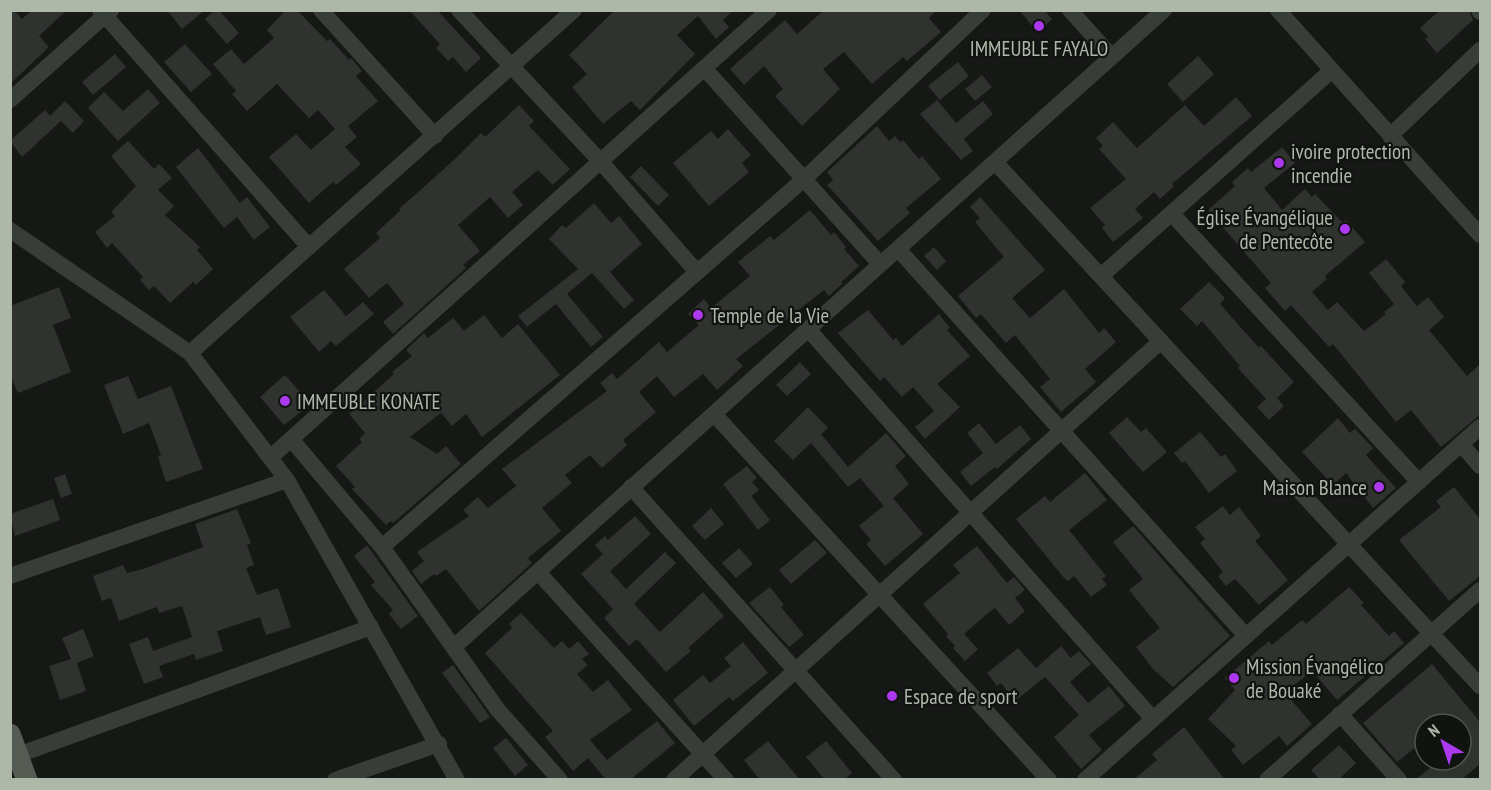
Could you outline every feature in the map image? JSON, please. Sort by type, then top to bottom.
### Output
[{"type":"main road","points":[[10,734],[27,780]]},
{"type":"street","points":[[321,10],[435,136]]},
{"type":"street","points":[[459,10],[601,162],[696,271]]},
{"type":"street","points":[[190,353],[574,10]]},
{"type":"street","points":[[271,457],[770,10]]},
{"type":"street","points":[[382,547],[803,180],[983,10]]},
{"type":"street","points":[[1070,10],[1112,57]]},
{"type":"street","points":[[455,646],[1164,10]]},
{"type":"street","points":[[1278,10],[1480,235]]},
{"type":"street","points":[[10,100],[105,12],[309,247]]},
{"type":"street","points":[[1390,136],[1480,50]]},
{"type":"street","points":[[705,69],[880,264]]},
{"type":"street","points":[[1101,276],[1173,215],[1331,71]]},
{"type":"street","points":[[995,162],[1480,686]]},
{"type":"street","points":[[1173,215],[1419,482]]},
{"type":"street","points":[[10,230],[190,353],[287,480],[439,744],[457,780]]},
{"type":"street","points":[[898,249],[1246,636]]},
{"type":"street","points":[[808,329],[1153,719]]},
{"type":"street","points":[[674,780],[1161,341]]},
{"type":"street","points":[[714,414],[1050,780]]},
{"type":"street","points":[[1085,780],[1480,427]]},
{"type":"street","points":[[291,439],[382,547],[455,646],[498,710],[560,780]]},
{"type":"street","points":[[1461,444],[1480,466]]},
{"type":"street","points":[[10,576],[287,480]]},
{"type":"street","points":[[631,487],[894,780]]},
{"type":"street","points":[[538,572],[726,780]]},
{"type":"street","points":[[1267,780],[1480,590]]},
{"type":"street","points":[[18,755],[371,627]]},
{"type":"street","points":[[1340,714],[1399,780]]},
{"type":"street","points":[[335,780],[439,744]]},
{"type":"building","points":[[10,10],[14,10],[22,19],[32,10],[67,10],[39,36],[49,47],[10,84]]},
{"type":"building","points":[[167,10],[205,10],[182,29]]},
{"type":"building","points":[[215,10],[219,10],[239,33],[227,44],[205,19]]},
{"type":"building","points":[[286,10],[297,10],[327,41],[330,39],[349,60],[351,58],[362,71],[356,76],[378,101],[348,126],[357,137],[345,147],[361,164],[336,185],[333,182],[309,203],[269,157],[296,134],[311,150],[335,129],[318,110],[309,118],[277,84],[247,111],[232,94],[236,91],[213,64],[231,49],[244,64],[274,38],[267,30]]},
{"type":"building","points":[[409,10],[437,10],[481,58],[466,72],[453,57],[448,61],[436,48],[440,44]]},
{"type":"building","points":[[615,10],[734,10],[723,20],[729,27],[716,39],[698,16],[677,35],[695,54],[640,110],[631,101],[603,124],[572,87],[587,74],[569,55]]},
{"type":"building","points":[[824,10],[937,10],[929,18],[941,32],[907,61],[903,57],[872,84],[844,52],[823,69],[840,89],[802,126],[775,96],[783,89],[764,66],[744,85],[730,69],[785,20],[797,34]]},
{"type":"building","name":"IMMEUBLE FAYALO","points":[[1019,10],[1044,10],[1052,19],[1038,33]]},
{"type":"building","points":[[1440,10],[1469,10],[1473,20],[1437,53],[1425,39],[1428,37],[1420,28]]},
{"type":"building","points":[[185,44],[212,74],[191,92],[164,62]]},
{"type":"building","points":[[115,54],[126,67],[93,95],[82,82]]},
{"type":"building","points":[[1198,56],[1214,74],[1183,102],[1167,84]]},
{"type":"building","points":[[958,62],[969,76],[940,100],[928,86]]},
{"type":"building","points":[[982,75],[992,87],[975,101],[965,89]]},
{"type":"building","points":[[148,89],[160,103],[118,141],[88,108],[104,92],[123,111]]},
{"type":"building","points":[[1236,97],[1252,116],[1172,184],[1174,186],[1160,199],[1154,192],[1135,209],[1143,218],[1113,242],[1102,228],[1105,225],[1090,208],[1126,179],[1099,149],[1103,146],[1096,138],[1113,122],[1137,148],[1185,105],[1204,126]]},
{"type":"building","points":[[937,100],[956,123],[983,101],[993,114],[964,139],[973,151],[961,160],[920,114]]},
{"type":"building","points":[[65,101],[84,121],[73,133],[61,121],[22,157],[10,141],[45,110],[50,116]]},
{"type":"building","points":[[519,105],[534,121],[529,126],[570,169],[553,185],[538,170],[512,192],[523,205],[508,218],[490,197],[458,225],[480,251],[463,265],[466,268],[393,334],[383,322],[404,304],[387,283],[369,298],[344,269],[380,238],[376,233],[401,210],[399,209],[481,133],[485,137]]},
{"type":"building","points":[[877,126],[889,141],[895,136],[900,142],[903,140],[919,159],[922,156],[941,179],[906,208],[910,213],[878,241],[827,185],[833,180],[827,172]]},
{"type":"building","points":[[728,129],[751,155],[742,163],[749,172],[709,206],[673,163],[711,131],[718,139]]},
{"type":"building","points":[[128,141],[154,169],[159,164],[172,178],[158,190],[174,206],[165,215],[200,247],[197,250],[213,269],[196,285],[193,282],[170,303],[154,286],[149,290],[140,280],[143,277],[112,243],[107,248],[95,232],[115,216],[111,212],[136,186],[111,156]]},
{"type":"building","points":[[1282,147],[1295,163],[1264,188],[1282,210],[1305,189],[1312,197],[1315,194],[1343,223],[1346,220],[1365,242],[1325,276],[1327,279],[1312,292],[1328,310],[1337,302],[1364,331],[1386,314],[1384,312],[1394,304],[1369,273],[1386,259],[1405,282],[1401,286],[1417,306],[1428,297],[1444,317],[1429,330],[1467,376],[1480,364],[1480,415],[1441,447],[1411,410],[1396,422],[1333,344],[1329,347],[1291,305],[1285,311],[1265,288],[1271,283],[1208,210],[1235,186],[1232,182],[1248,168],[1251,172]]},
{"type":"building","points":[[198,148],[240,203],[247,197],[270,227],[254,240],[237,217],[224,228],[176,167]]},
{"type":"building","points":[[641,166],[669,195],[658,206],[630,177]]},
{"type":"building","points":[[980,197],[1045,270],[1012,298],[1030,318],[1064,289],[1099,333],[1104,328],[1116,342],[1085,369],[1096,382],[1061,412],[1040,387],[1050,379],[1015,335],[1006,343],[981,314],[976,318],[958,296],[1004,257],[975,222],[980,218],[970,207]]},
{"type":"building","points":[[594,203],[611,223],[619,216],[642,244],[610,272],[634,300],[624,309],[592,273],[567,294],[603,337],[591,347],[556,304],[527,327],[518,316],[578,269],[549,239],[562,225],[566,228]]},
{"type":"building","points":[[810,210],[831,235],[834,232],[846,247],[844,249],[859,266],[841,282],[842,284],[829,296],[824,290],[736,359],[743,366],[717,390],[703,374],[674,397],[657,376],[639,392],[656,412],[623,440],[627,445],[602,468],[590,455],[565,475],[572,483],[542,508],[561,531],[528,558],[532,563],[479,611],[446,569],[436,576],[434,574],[421,584],[412,571],[424,561],[417,552],[469,516],[463,510],[478,497],[488,508],[516,486],[502,469],[607,391],[600,383],[612,373],[617,379],[659,342],[667,352],[699,325],[688,314],[704,299],[711,308],[750,276],[738,262],[770,236],[774,240]]},
{"type":"building","points":[[934,247],[946,261],[937,270],[924,256]]},
{"type":"building","points":[[1209,282],[1225,298],[1220,304],[1259,348],[1261,346],[1294,382],[1277,398],[1284,406],[1269,420],[1257,407],[1266,399],[1238,368],[1240,366],[1202,321],[1197,326],[1180,309]]},
{"type":"building","points":[[59,287],[71,318],[53,325],[71,372],[18,393],[10,375],[10,306]]},
{"type":"building","points":[[324,290],[346,316],[363,302],[374,314],[336,346],[331,341],[319,352],[290,317]]},
{"type":"building","points":[[868,310],[893,340],[896,338],[902,346],[939,314],[950,328],[947,330],[970,356],[937,384],[960,407],[925,439],[915,427],[934,411],[913,387],[902,397],[884,377],[880,381],[838,333]]},
{"type":"building","points":[[484,315],[502,338],[518,324],[560,375],[482,437],[466,414],[452,426],[441,413],[410,437],[437,454],[446,446],[461,464],[393,523],[391,521],[386,525],[352,489],[355,487],[336,466],[362,442],[359,439],[365,433],[349,414],[412,356],[406,350],[424,333],[428,338],[453,318],[464,331]]},
{"type":"building","points":[[800,362],[811,374],[787,396],[776,385]]},
{"type":"building","name":"IMMEUBLE KONATE","points":[[285,375],[311,404],[284,425],[260,397]]},
{"type":"building","points":[[128,376],[138,399],[171,386],[203,469],[166,482],[158,457],[161,455],[149,423],[123,434],[104,385]]},
{"type":"building","points":[[808,407],[828,428],[821,434],[848,467],[886,433],[906,456],[895,466],[909,484],[884,506],[860,478],[848,487],[811,443],[793,460],[774,441]]},
{"type":"building","points":[[1127,417],[1141,432],[1146,428],[1167,452],[1143,472],[1109,433]]},
{"type":"building","points":[[1338,418],[1350,433],[1355,429],[1373,448],[1366,455],[1396,488],[1373,508],[1346,473],[1333,485],[1302,452]]},
{"type":"building","points":[[979,423],[996,444],[1020,425],[1031,439],[997,469],[995,467],[971,486],[960,472],[983,453],[967,433]]},
{"type":"building","points":[[1200,432],[1221,457],[1225,454],[1237,471],[1209,493],[1185,461],[1182,463],[1174,453]]},
{"type":"building","points":[[747,466],[757,478],[752,482],[759,490],[751,496],[770,520],[758,530],[723,484]]},
{"type":"building","points":[[1085,473],[1107,500],[1069,530],[1106,576],[1102,579],[1107,585],[1091,597],[1074,576],[1068,581],[1064,578],[1016,519],[1045,496],[1050,502]]},
{"type":"building","points":[[65,474],[72,494],[61,498],[54,478]]},
{"type":"building","points":[[1454,487],[1480,519],[1480,576],[1449,601],[1399,540],[1441,507],[1436,501]]},
{"type":"building","points":[[893,498],[923,534],[885,566],[866,544],[871,540],[859,526]]},
{"type":"building","points":[[53,499],[60,520],[15,536],[10,514]]},
{"type":"building","points":[[1223,506],[1230,515],[1239,507],[1261,536],[1255,541],[1288,580],[1259,605],[1235,579],[1226,586],[1218,576],[1223,572],[1200,543],[1205,539],[1195,527]]},
{"type":"building","points":[[711,508],[724,524],[705,540],[692,526]]},
{"type":"building","points":[[237,509],[251,543],[247,545],[254,565],[246,568],[257,595],[278,588],[291,627],[266,635],[260,617],[217,631],[223,651],[196,660],[194,654],[159,666],[163,677],[144,684],[129,644],[148,637],[153,651],[192,637],[182,606],[159,613],[157,607],[119,621],[111,598],[102,601],[93,576],[123,565],[127,573],[143,569],[203,547],[195,524]]},
{"type":"building","points":[[635,516],[651,534],[610,571],[626,589],[665,552],[676,563],[634,604],[660,632],[703,592],[724,616],[688,648],[691,651],[666,672],[637,639],[629,646],[604,618],[613,609],[581,574],[603,554],[595,545],[605,536],[608,540]]},
{"type":"building","points":[[1133,526],[1230,636],[1173,687],[1153,669],[1136,647],[1160,628],[1129,590],[1143,579],[1113,542]]},
{"type":"building","points":[[815,540],[827,553],[791,584],[779,570]]},
{"type":"building","points":[[367,545],[418,616],[401,629],[389,614],[393,610],[371,585],[375,582],[354,556]]},
{"type":"building","points":[[977,546],[1007,583],[1014,577],[1025,590],[1015,598],[1025,611],[1009,625],[995,608],[987,614],[964,634],[978,649],[965,661],[953,648],[955,646],[946,636],[948,634],[923,604],[960,573],[953,565]]},
{"type":"building","points":[[739,548],[753,564],[736,578],[722,563]]},
{"type":"building","points":[[770,587],[784,605],[781,607],[804,635],[789,647],[749,603]]},
{"type":"building","points":[[1349,587],[1364,603],[1361,605],[1389,636],[1394,631],[1404,643],[1337,700],[1312,671],[1292,687],[1299,695],[1292,701],[1312,724],[1287,746],[1279,736],[1243,765],[1231,750],[1236,746],[1208,719],[1235,690],[1225,678],[1269,641],[1272,645],[1302,620],[1306,624]]},
{"type":"building","points":[[521,613],[554,648],[562,641],[569,649],[578,641],[589,654],[582,659],[588,665],[577,674],[593,692],[608,680],[632,710],[590,740],[607,760],[657,721],[675,743],[630,780],[606,780],[588,758],[573,771],[545,737],[553,731],[485,653],[512,628],[509,624]]},
{"type":"building","points":[[83,629],[94,656],[77,663],[86,691],[60,700],[49,666],[71,659],[62,638]]},
{"type":"building","points":[[743,642],[768,673],[733,701],[729,697],[694,726],[673,700],[703,675],[710,683],[731,666],[724,658]]},
{"type":"building","points":[[1061,646],[1071,658],[1079,651],[1091,664],[1070,682],[1088,703],[1109,686],[1125,706],[1089,735],[1102,750],[1081,769],[1054,737],[1079,715],[1045,677],[1015,701],[1001,683],[997,686],[987,673],[1018,648],[1036,668]]},
{"type":"building","points":[[1432,664],[1472,712],[1413,712],[1413,749],[1397,762],[1363,723]]},
{"type":"building","points":[[453,665],[490,717],[480,723],[442,673]]},
{"type":"building","points":[[1473,714],[1480,722],[1480,764],[1473,770]]},
{"type":"building","points":[[1184,727],[1225,780],[1133,780],[1157,760],[1152,754]]},
{"type":"building","points":[[506,738],[528,765],[515,776],[493,748]]},
{"type":"building","points":[[768,741],[800,780],[760,780],[744,760]]},
{"type":"building","points":[[826,741],[852,773],[844,780],[825,780],[806,757]]},
{"type":"building","points":[[1339,745],[1356,763],[1338,780],[1320,780],[1311,770]]},
{"type":"building","points":[[1425,772],[1470,772],[1461,780],[1415,780]]},
{"type":"place","name":"IMMEUBLE FAYALO","points":[[1039,26]]},
{"type":"place","name":"ivoire protection incendie","points":[[1279,163]]},
{"type":"place","name":"Église Évangélique de Pentecôte","points":[[1345,229]]},
{"type":"place","name":"Temple de la Vie","points":[[698,315]]},
{"type":"place","name":"IMMEUBLE KONATE","points":[[285,401]]},
{"type":"place","name":"Maison Blance","points":[[1379,487]]},
{"type":"place","name":"Mission Évangélico de Bouaké","points":[[1234,678]]},
{"type":"place","name":"Espace de sport","points":[[892,696]]}]
